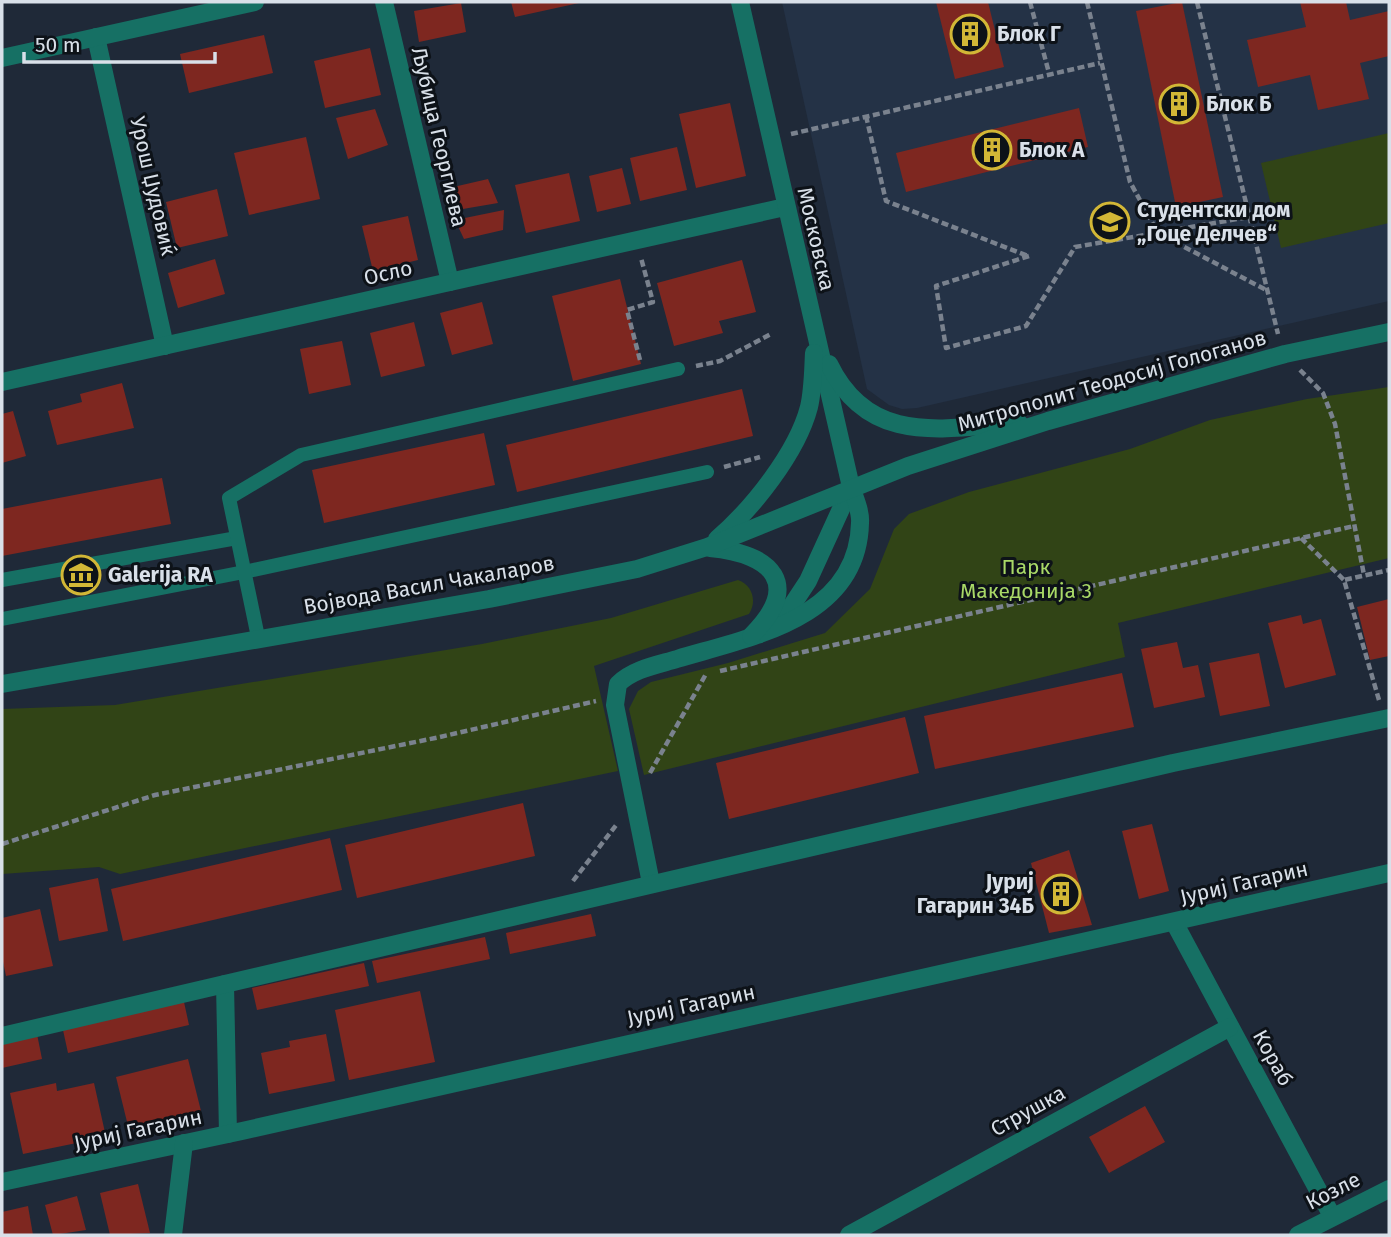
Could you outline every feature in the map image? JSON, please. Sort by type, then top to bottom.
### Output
[{"type":"street","points":[[2,58],[228,5],[255,2]]},
{"type":"street","name":"Љубица Георгиева","points":[[384,2],[450,282]]},
{"type":"street","name":"Московска","points":[[740,2],[785,207],[852,487]]},
{"type":"street","name":"Урош Џудовиќ","points":[[96,37],[165,346]]},
{"type":"street","name":"Осло","points":[[2,382],[785,207]]},
{"type":"street","name":"Митрополит Теодосиј Гологанов","points":[[852,487],[1048,421],[1284,354],[1389,332]]},
{"type":"street","points":[[815,336],[836,379],[856,404],[887,423],[935,428],[1048,421]]},
{"type":"street","points":[[707,547],[751,503],[792,447],[809,407],[815,336]]},
{"type":"street","points":[[776,627],[788,614],[808,581],[852,487]]},
{"type":"street","points":[[651,883],[615,705],[615,690],[623,678],[634,673],[776,627],[816,607],[834,593],[849,573],[857,550],[861,520],[852,487]]},
{"type":"street","name":"Војвода Васил Чакаларов","points":[[2,684],[593,579],[707,547],[852,487]]},
{"type":"street","points":[[707,547],[728,549],[757,559],[775,578],[777,602],[769,616],[751,636]]},
{"type":"street","points":[[2,1036],[1173,763],[1387,719]]},
{"type":"street","name":"Јуриј Гагарин","points":[[2,1182],[228,1134],[1389,873]]},
{"type":"street","name":"Кораб","points":[[1174,922],[1332,1216]]},
{"type":"street","points":[[225,984],[228,1134]]},
{"type":"street","name":"Струшка","points":[[849,1235],[1230,1027]]},
{"type":"street","points":[[173,1235],[184,1143]]},
{"type":"street","name":"Козле","points":[[1298,1235],[1389,1189]]},
{"type":"lane","points":[[258,638],[229,498],[301,455],[678,369]]},
{"type":"lane","points":[[2,619],[244,572],[707,472]]},
{"type":"lane","points":[[2,580],[237,538]]},
{"type":"path","points":[[1030,2],[1049,73]]},
{"type":"path","points":[[1087,2],[1130,182],[1158,233],[1266,289]]},
{"type":"path","points":[[1197,2],[1284,354],[1323,393],[1335,424],[1364,575]]},
{"type":"path","points":[[770,139],[1101,62]]},
{"type":"path","points":[[866,116],[886,201],[1029,256],[936,286],[946,348],[1026,326],[1075,247],[1249,216]]},
{"type":"path","points":[[635,241],[653,302],[627,310],[644,377]]},
{"type":"path","points":[[678,369],[720,361],[771,334]]},
{"type":"path","points":[[707,472],[761,457]]},
{"type":"path","points":[[1301,538],[1344,580],[1387,719]]},
{"type":"path","points":[[1344,580],[1389,570]]},
{"type":"shaded area","name":"Студентски дом „Гоце Делчев“","points":[[782,2],[1389,2],[1389,301],[917,408],[902,409],[889,405],[867,389]]},
{"type":"green space","points":[[1389,133],[1389,223],[1281,248],[1261,163]]},
{"type":"green space","name":"Парк Македонија 3","points":[[1389,387],[1389,558],[1118,623],[1125,657],[644,775],[629,709],[638,691],[651,682],[728,663],[825,633],[870,589],[894,529],[909,514],[969,492],[1130,449],[1210,420],[1307,399]]},
{"type":"green space","points":[[738,580],[747,586],[752,594],[753,604],[749,614],[594,666],[618,771],[120,874],[99,867],[2,874],[2,709],[115,705],[482,644],[611,618]]},
{"type":"building","points":[[511,2],[579,2],[579,3],[515,17]]},
{"type":"building","name":"Блок Г","points":[[936,2],[988,2],[1004,67],[955,79]]},
{"type":"building","name":"Блок Б","points":[[1182,2],[1223,197],[1176,207],[1136,11]]},
{"type":"building","points":[[1300,2],[1346,2],[1350,20],[1389,11],[1389,56],[1360,63],[1369,99],[1318,110],[1310,75],[1258,87],[1247,40],[1306,27]]},
{"type":"building","points":[[461,3],[466,32],[419,42],[414,11]]},
{"type":"building","points":[[264,35],[273,73],[189,93],[180,54]]},
{"type":"building","points":[[370,48],[381,95],[325,108],[314,61]]},
{"type":"building","points":[[730,103],[746,176],[696,188],[679,114]]},
{"type":"building","name":"Блок А","points":[[1079,108],[1088,147],[906,192],[896,153]]},
{"type":"building","points":[[375,109],[388,145],[348,159],[336,118]]},
{"type":"building","points":[[306,137],[320,199],[249,215],[234,153]]},
{"type":"building","points":[[677,147],[687,190],[640,201],[630,158]]},
{"type":"building","points":[[622,168],[631,204],[597,212],[589,176]]},
{"type":"building","points":[[569,173],[580,221],[526,233],[515,185]]},
{"type":"building","points":[[488,179],[498,203],[457,210],[449,188]]},
{"type":"building","points":[[217,189],[228,236],[177,248],[166,202]]},
{"type":"building","points":[[504,210],[503,230],[464,239],[455,220]]},
{"type":"building","points":[[408,216],[418,260],[373,271],[362,226]]},
{"type":"building","points":[[215,259],[225,294],[178,308],[168,273]]},
{"type":"building","points":[[742,260],[756,312],[719,321],[723,333],[674,346],[657,283]]},
{"type":"building","points":[[620,279],[641,364],[573,381],[552,296]]},
{"type":"building","points":[[482,302],[493,344],[452,355],[440,313]]},
{"type":"building","points":[[414,322],[425,366],[381,377],[370,333]]},
{"type":"building","points":[[342,341],[351,385],[309,394],[300,349]]},
{"type":"building","points":[[122,383],[134,428],[57,445],[48,411],[82,402],[80,394]]},
{"type":"building","points":[[742,389],[753,436],[517,492],[506,445]]},
{"type":"building","points":[[13,411],[26,456],[2,463],[2,414]]},
{"type":"building","points":[[484,433],[495,485],[324,523],[312,470]]},
{"type":"building","points":[[162,478],[171,524],[2,556],[2,509]]},
{"type":"building","points":[[1389,599],[1389,656],[1370,660],[1357,607]]},
{"type":"building","points":[[1301,615],[1303,624],[1321,619],[1336,675],[1285,688],[1268,623]]},
{"type":"building","points":[[1177,642],[1183,668],[1198,665],[1205,697],[1154,708],[1141,649]]},
{"type":"building","points":[[1259,653],[1270,706],[1220,716],[1209,663]]},
{"type":"building","points":[[1122,673],[1134,727],[935,769],[924,716]]},
{"type":"building","points":[[905,717],[919,773],[729,819],[716,763]]},
{"type":"building","points":[[523,803],[535,856],[357,898],[345,845]]},
{"type":"building","points":[[1152,824],[1169,891],[1139,899],[1122,831]]},
{"type":"building","points":[[330,838],[342,890],[123,941],[111,889]]},
{"type":"building","name":"Јуриј Гагарин 34Б","points":[[1069,850],[1092,925],[1049,933],[1031,863]]},
{"type":"building","points":[[98,878],[108,931],[59,941],[49,888]]},
{"type":"building","points":[[40,909],[53,966],[6,976],[2,957],[2,918]]},
{"type":"building","points":[[591,914],[596,936],[510,954],[506,933]]},
{"type":"building","points":[[485,937],[490,959],[377,983],[372,961]]},
{"type":"building","points":[[364,963],[369,986],[257,1010],[252,988]]},
{"type":"building","points":[[420,991],[435,1062],[349,1080],[335,1010]]},
{"type":"building","points":[[184,1002],[189,1025],[68,1053],[63,1030]]},
{"type":"building","points":[[37,1034],[42,1059],[2,1068],[2,1042]]},
{"type":"building","points":[[326,1034],[335,1081],[269,1094],[261,1053],[290,1047],[289,1041]]},
{"type":"building","points":[[188,1059],[201,1111],[129,1130],[116,1077]]},
{"type":"building","points":[[56,1083],[57,1091],[94,1083],[106,1137],[23,1154],[10,1093]]},
{"type":"building","points":[[1145,1106],[1165,1142],[1109,1173],[1089,1137]]},
{"type":"building","points":[[138,1184],[150,1233],[110,1235],[100,1193]]},
{"type":"building","points":[[77,1196],[86,1230],[53,1235],[45,1205]]},
{"type":"building","points":[[28,1206],[33,1235],[2,1235],[2,1212]]},
{"type":"place","name":"Блок Г","points":[[970,34]]},
{"type":"place","name":"Блок Б","points":[[1179,104]]},
{"type":"place","name":"Блок А","points":[[992,150]]},
{"type":"place","name":"Студентски дом „Гоце Делчев“","points":[[1110,222]]},
{"type":"place","name":"Galerija RA","points":[[81,575]]},
{"type":"place","name":"Јуриј Гагарин 34Б","points":[[1061,894]]}]
